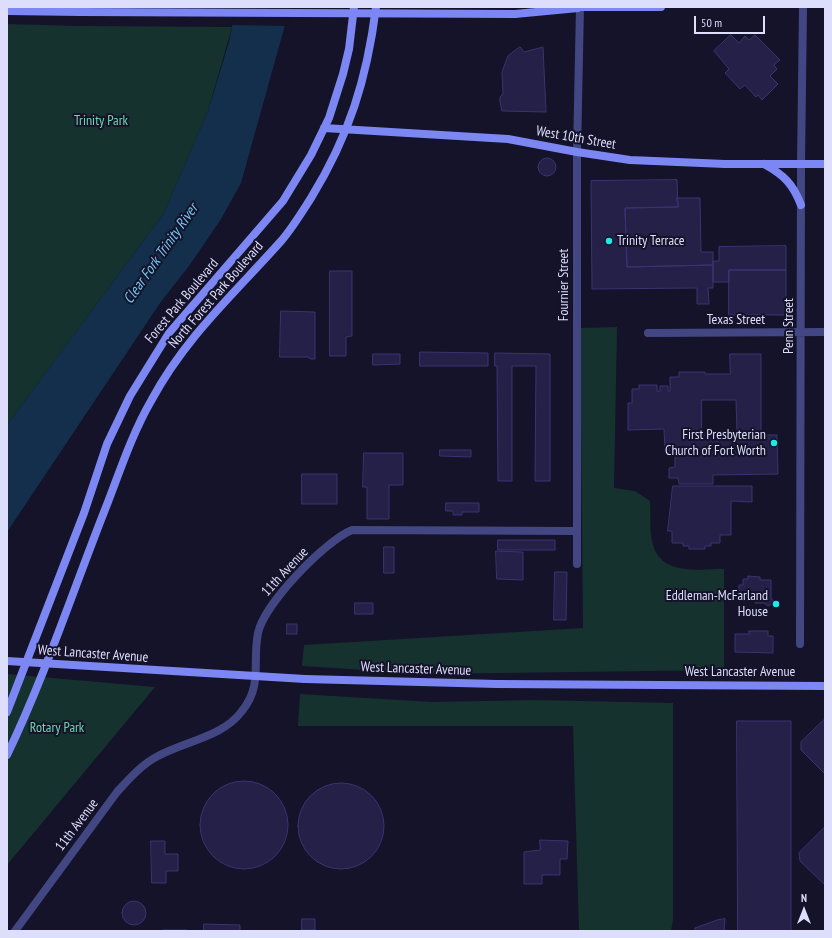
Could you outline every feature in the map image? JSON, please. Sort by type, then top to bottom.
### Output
[{"type":"main road","name":"Forest Park Boulevard","points":[[7,712],[84,513],[108,444],[130,396],[169,333],[283,201],[311,156],[324,128],[343,74],[349,48],[354,7]]},
{"type":"main road","name":"North Forest Park Boulevard","points":[[7,755],[35,690],[128,451],[151,401],[192,338],[283,239],[294,225],[323,178],[346,130],[365,75],[376,7]]},
{"type":"main road","points":[[7,11],[515,14],[578,7],[661,7]]},
{"type":"main road","name":"West 10th Street","points":[[324,128],[508,139],[630,160],[725,164],[825,164]]},
{"type":"main road","points":[[764,164],[778,172],[794,188],[801,205]]},
{"type":"main road","name":"West Lancaster Avenue","points":[[7,661],[305,679],[505,684],[825,686]]},
{"type":"street","name":"Fournier Street","points":[[577,564],[578,7]]},
{"type":"street","name":"Penn Street","points":[[800,644],[802,332],[801,164],[803,7]]},
{"type":"street","name":"Texas Street","points":[[648,333],[825,332]]},
{"type":"street","name":"11th Avenue","points":[[15,931],[108,805],[131,777],[156,757],[217,732],[235,721],[253,694],[259,631],[268,609],[277,597],[313,560],[344,533],[352,530],[576,531]]},
{"type":"green space","name":"Trinity Park","points":[[7,24],[232,27],[208,111],[164,213],[7,425]]},
{"type":"green space","points":[[617,327],[614,488],[635,491],[650,501],[653,545],[658,555],[664,562],[682,569],[724,569],[724,670],[427,674],[302,666],[304,645],[583,628],[580,328]]},
{"type":"green space","name":"Rotary Park","points":[[7,674],[155,687],[7,865]]},
{"type":"green space","points":[[300,694],[432,702],[535,700],[673,703],[673,920],[671,931],[579,931],[573,726],[298,726]]},
{"type":"water","name":"Clear Fork Trinity River","points":[[236,7],[290,7],[241,183],[221,219],[189,266],[160,303],[7,532],[7,425],[164,213],[208,111],[229,42]]},
{"type":"pier","points":[[234,7],[292,7],[288,26],[231,25]]},
{"type":"building","points":[[731,35],[739,43],[745,36],[749,40],[755,35],[780,60],[774,65],[777,69],[770,76],[778,84],[762,100],[758,95],[756,97],[745,85],[740,89],[725,73],[729,69],[714,51]]},
{"type":"building","points":[[520,47],[524,52],[543,47],[546,112],[502,111],[500,97],[503,94],[502,72],[508,56]]},
{"type":"building","points":[[543,158],[551,158],[556,163],[554,174],[551,176],[543,176],[538,171],[538,163]]},
{"type":"building","name":"Trinity Terrace","points":[[677,180],[678,207],[625,208],[627,267],[713,265],[713,288],[708,288],[709,304],[697,304],[697,288],[592,289],[591,181]]},
{"type":"building","points":[[677,198],[700,198],[701,252],[713,252],[713,265],[627,267],[625,208],[678,207]]},
{"type":"building","points":[[786,246],[786,270],[729,270],[729,282],[713,282],[713,261],[719,261],[719,247]]},
{"type":"building","points":[[729,270],[786,270],[786,315],[729,315]]},
{"type":"building","points":[[330,271],[352,271],[352,336],[346,337],[346,356],[330,356]]},
{"type":"building","points":[[281,311],[315,312],[315,359],[310,359],[308,357],[280,357]]},
{"type":"building","points":[[420,352],[488,353],[488,366],[420,366]]},
{"type":"building","points":[[495,353],[550,354],[550,481],[535,481],[536,366],[512,366],[512,481],[498,481],[497,366],[495,366]]},
{"type":"building","points":[[373,354],[400,354],[400,364],[373,365]]},
{"type":"building","points":[[730,354],[761,354],[761,435],[777,435],[778,474],[713,475],[713,484],[679,484],[678,478],[669,478],[669,468],[675,467],[675,451],[665,451],[664,429],[628,430],[628,403],[632,403],[632,389],[639,389],[639,385],[657,385],[657,391],[660,391],[660,386],[668,386],[668,391],[670,391],[670,377],[679,377],[679,372],[730,374]],"holes":[[[702,400],[736,400],[737,432],[702,433]]]},
{"type":"building","points":[[440,450],[471,450],[471,457],[440,456]]},
{"type":"building","points":[[364,453],[403,453],[403,485],[389,485],[389,519],[367,519],[367,487],[363,487]]},
{"type":"building","points":[[302,474],[337,474],[337,504],[302,504]]},
{"type":"building","points":[[673,486],[752,486],[752,502],[731,501],[731,535],[720,535],[720,543],[711,543],[711,546],[705,546],[705,549],[689,549],[689,546],[683,546],[683,543],[672,543],[672,531],[668,531]]},
{"type":"building","points":[[446,503],[479,503],[479,512],[462,512],[462,515],[453,515],[453,511],[446,511]]},
{"type":"building","points":[[498,540],[555,540],[555,550],[498,550]]},
{"type":"building","points":[[384,547],[394,547],[394,573],[384,573]]},
{"type":"building","points":[[496,551],[523,552],[523,580],[497,579]]},
{"type":"building","points":[[555,572],[567,572],[566,620],[554,620]]},
{"type":"building","points":[[748,576],[760,577],[760,580],[771,580],[772,604],[768,606],[764,603],[755,603],[755,600],[739,600],[739,585],[743,585],[743,579],[748,579]]},
{"type":"building","points":[[355,603],[373,603],[373,614],[355,614]]},
{"type":"building","points":[[287,624],[297,624],[297,634],[287,634]]},
{"type":"building","points":[[749,631],[768,631],[768,636],[773,636],[773,653],[735,652],[735,634],[749,634]]},
{"type":"building","points":[[825,719],[825,774],[801,750],[801,742]]},
{"type":"building","points":[[737,721],[791,721],[791,931],[738,931]]},
{"type":"building","points":[[244,781],[261,784],[275,794],[285,808],[288,825],[285,842],[275,856],[261,866],[244,869],[227,866],[213,856],[203,842],[200,825],[203,808],[213,794],[227,784]]},
{"type":"building","points":[[341,783],[357,787],[371,796],[380,810],[384,826],[380,842],[371,856],[357,865],[341,869],[325,865],[311,856],[302,842],[298,826],[302,810],[311,796],[325,787]]},
{"type":"building","points":[[825,827],[825,885],[800,861],[799,853]]},
{"type":"building","points":[[540,840],[568,841],[567,859],[560,859],[560,875],[542,875],[542,884],[524,884],[524,852],[540,850]]},
{"type":"building","points":[[151,841],[165,841],[165,854],[178,854],[178,871],[166,871],[166,883],[152,883]]},
{"type":"building","points":[[134,901],[142,905],[146,913],[142,921],[134,925],[126,921],[122,913],[126,905]]},
{"type":"building","points":[[302,919],[315,919],[315,930],[302,930]]},
{"type":"building","points":[[725,919],[724,931],[695,931],[695,928],[717,920]]},
{"type":"building","points":[[204,924],[240,925],[240,931],[204,931]]},
{"type":"building","points":[[187,930],[187,931],[162,931]]},
{"type":"place","name":"Trinity Terrace","points":[[609,241]]},
{"type":"place","name":"First Presbyterian Church of Fort Worth","points":[[774,443]]},
{"type":"place","name":"Eddleman-McFarland House","points":[[776,604]]}]
